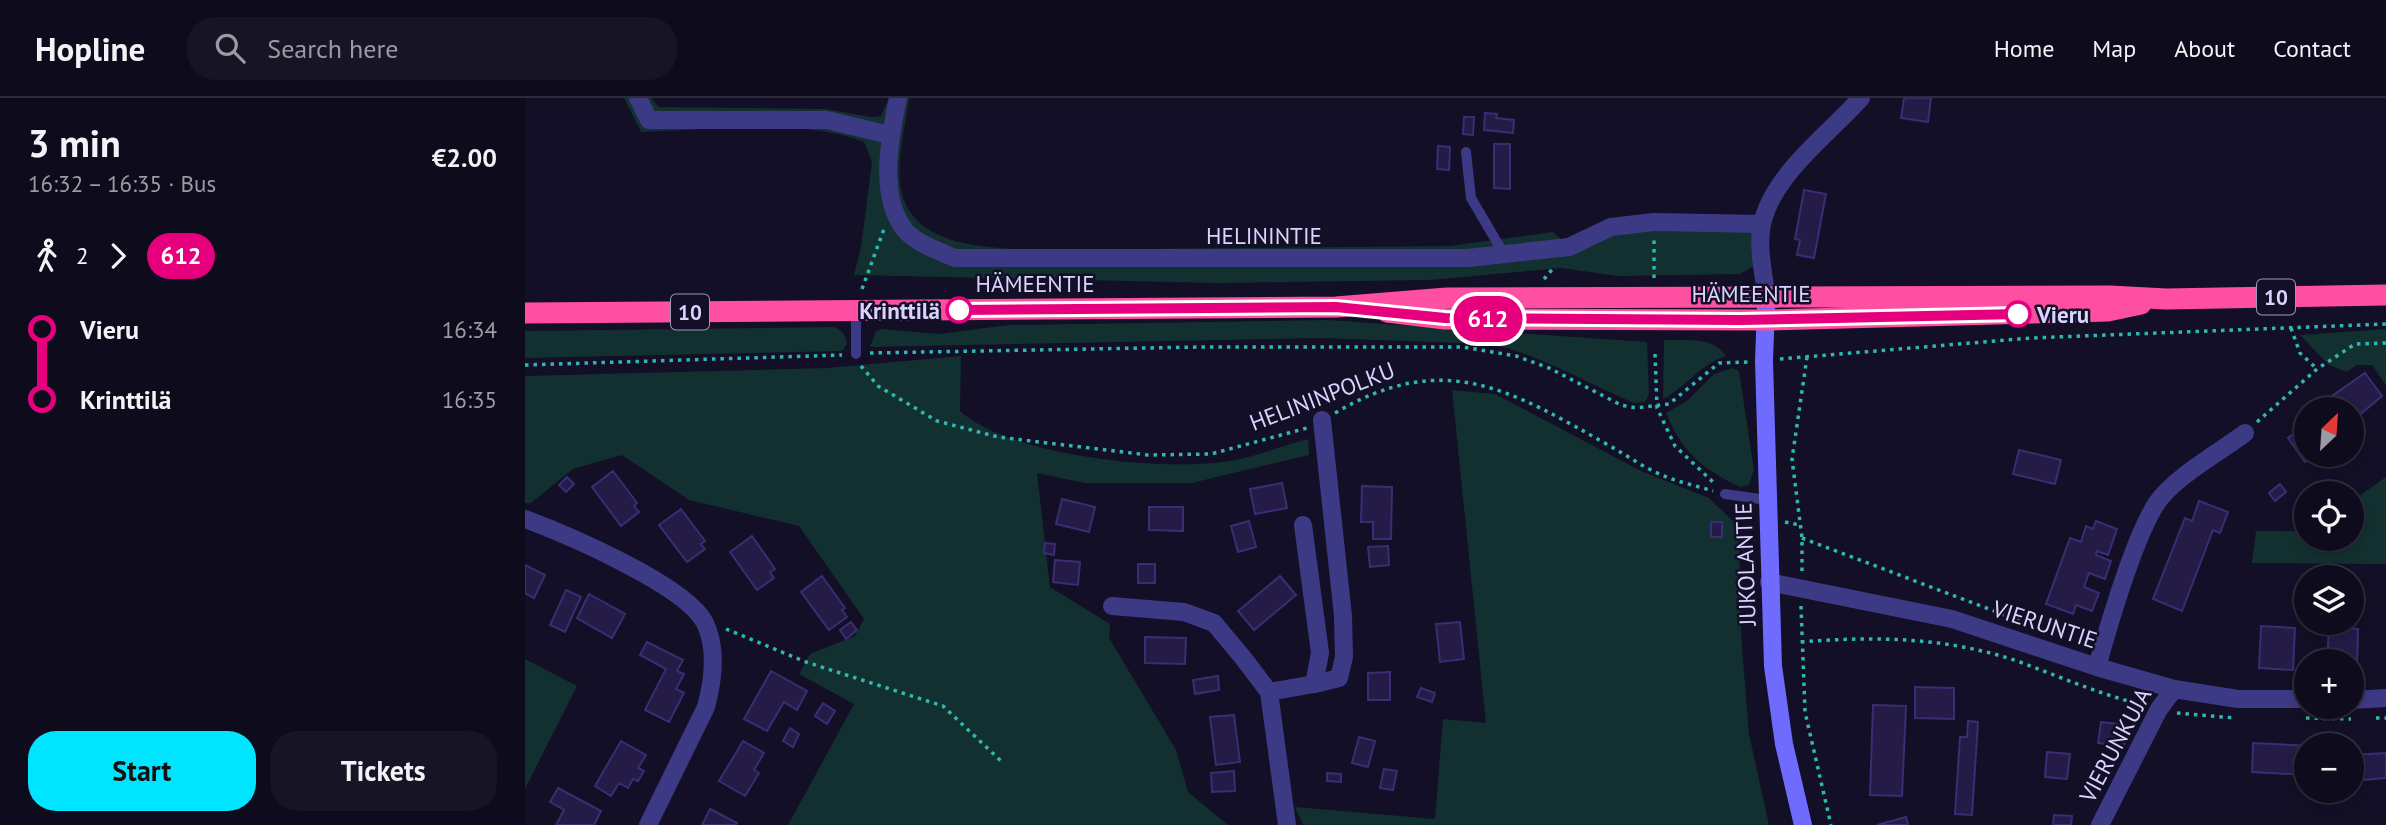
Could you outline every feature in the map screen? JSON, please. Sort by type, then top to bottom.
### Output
[{"type":"highway","name":"HÄMEENTIE","points":[[525,313],[1336,307],[1447,298],[1766,309],[2096,296],[2167,299],[2386,295]]},
{"type":"street","points":[[638,98],[649,120],[827,120],[890,135]]},
{"type":"street","points":[[891,207],[890,135],[898,98]]},
{"type":"street","points":[[1766,309],[1762,224],[1781,184],[1795,165],[1861,98]]},
{"type":"street","name":"HELININTIE","points":[[891,207],[905,231],[928,246],[955,258],[1468,258],[1569,247],[1611,227],[1654,222],[1762,224]]},
{"type":"street","name":"JUKOLANTIE","points":[[1766,309],[1764,361],[1773,666],[1780,718],[1803,825]]},
{"type":"street","points":[[1269,692],[1339,678],[1344,657],[1343,616],[1322,421]]},
{"type":"street","points":[[2097,667],[2140,538],[2157,502],[2195,468],[2245,433]]},
{"type":"street","points":[[525,519],[600,549],[669,590],[704,621],[711,642],[711,689],[706,707],[647,825]]},
{"type":"street","points":[[1303,525],[1320,653],[1315,684]]},
{"type":"street","name":"VIERUNTIE","points":[[1769,582],[1952,619],[2097,667],[2174,689],[2238,699],[2294,699]]},
{"type":"street","points":[[1112,606],[1184,612],[1214,623],[1269,692],[1287,825]]},
{"type":"street","name":"VIERUNKUJA","points":[[2100,825],[2159,709],[2174,689]]},
{"type":"street","points":[[2364,699],[2386,698]]},
{"type":"lane","points":[[1466,152],[1471,198],[1504,254]]},
{"type":"lane","points":[[856,311],[856,354]]},
{"type":"lane","points":[[1725,494],[1767,500]]},
{"type":"path","points":[[852,290],[864,289],[891,207]]},
{"type":"path","points":[[1654,222],[1654,284]]},
{"type":"path","points":[[525,365],[1000,349],[1464,347],[1517,356],[1549,368],[1621,405],[1657,408],[1684,395],[1719,363],[2019,336],[2386,324]]},
{"type":"path","points":[[2291,328],[2300,353],[2317,369]]},
{"type":"path","points":[[2245,433],[2317,369],[2355,344],[2386,343]]},
{"type":"path","name":"HELININPOLKU","points":[[856,354],[864,373],[878,386],[937,421],[998,437],[1148,455],[1211,454],[1261,443],[1322,421],[1351,404],[1395,386],[1443,380],[1495,387],[1529,401],[1665,477],[1725,494]]},
{"type":"path","points":[[1655,354],[1657,408],[1675,446],[1725,494]]},
{"type":"path","points":[[1802,553],[1792,459],[1807,357]]},
{"type":"path","points":[[1802,538],[2023,622]]},
{"type":"path","points":[[704,621],[806,662],[943,706],[1002,762]]},
{"type":"path","points":[[1800,624],[1805,712],[1831,825]]},
{"type":"green space","points":[[624,98],[651,98],[659,107],[826,109],[871,117],[881,116],[889,98],[909,98],[900,162],[900,183],[906,204],[916,220],[931,231],[969,244],[1030,250],[1449,246],[1553,232],[1569,247],[1654,222],[1762,224],[1763,261],[1740,274],[1618,276],[1561,268],[1429,280],[1217,283],[854,275],[861,247],[872,162],[864,142],[814,130],[785,128],[641,132]]},
{"type":"green space","points":[[1328,320],[1647,342],[1649,394],[1645,402],[1634,403],[1546,362],[1490,344],[1321,338],[870,347],[876,331],[881,329],[939,334],[1009,325]]},
{"type":"green space","points":[[834,327],[842,331],[847,344],[842,351],[525,358],[525,331]]},
{"type":"green space","points":[[2386,329],[2386,385],[2372,365],[2357,365],[2347,372],[2329,365],[2300,335]]},
{"type":"green space","points":[[1664,340],[1706,342],[1714,345],[1726,356],[1709,364],[1663,399]]},
{"type":"green space","points":[[961,356],[960,411],[982,426],[1011,439],[1045,448],[1118,461],[1186,464],[1238,460],[1308,439],[1309,455],[1192,483],[1085,483],[1037,473],[1050,587],[1110,624],[1109,638],[1176,750],[1188,792],[1228,825],[788,825],[854,704],[799,674],[810,654],[855,636],[864,619],[799,526],[689,500],[622,455],[573,469],[531,503],[525,503],[525,376],[827,368]]},
{"type":"green space","points":[[1733,368],[1739,371],[1754,470],[1749,485],[1740,487],[1704,466],[1686,449],[1666,413],[1688,400],[1714,374]]},
{"type":"green space","points":[[1452,390],[1495,394],[1641,471],[1709,498],[1739,527],[1741,634],[1749,734],[1769,825],[1303,825],[1295,807],[1435,819],[1443,719],[1486,723]]},
{"type":"green space","points":[[2386,477],[2386,564],[2252,563],[2256,531],[2294,531],[2294,551],[2364,551],[2364,493]]},
{"type":"green space","points":[[525,659],[577,686],[525,789]]},
{"type":"building","points":[[1904,98],[1931,98],[1928,122],[1901,118]]},
{"type":"building","points":[[1485,113],[1497,114],[1496,118],[1514,120],[1513,133],[1484,130]]},
{"type":"building","points":[[1464,117],[1474,117],[1473,135],[1463,134]]},
{"type":"building","points":[[1494,144],[1510,144],[1510,189],[1494,188]]},
{"type":"building","points":[[1438,146],[1450,147],[1449,170],[1437,169]]},
{"type":"building","points":[[1804,190],[1826,194],[1814,258],[1797,255],[1800,240],[1795,239]]},
{"type":"building","points":[[2365,373],[2382,396],[2364,411],[2364,397],[2331,397]]},
{"type":"building","points":[[2294,434],[2294,446],[2288,438]]},
{"type":"building","points":[[2019,450],[2061,460],[2055,484],[2013,474]]},
{"type":"building","points":[[613,471],[637,503],[634,506],[639,512],[621,526],[592,487]]},
{"type":"building","points":[[567,477],[574,484],[566,492],[559,485]]},
{"type":"building","points":[[1282,483],[1287,508],[1255,514],[1250,489]]},
{"type":"building","points":[[2280,484],[2286,492],[2275,501],[2269,493]]},
{"type":"building","points":[[1362,486],[1392,487],[1391,539],[1373,539],[1373,522],[1361,522]]},
{"type":"building","points":[[1062,499],[1095,507],[1089,532],[1056,524]]},
{"type":"building","points":[[2199,501],[2228,512],[2220,533],[2213,530],[2182,611],[2153,599],[2185,518],[2192,521]]},
{"type":"building","points":[[1149,507],[1183,507],[1183,531],[1149,530]]},
{"type":"building","points":[[681,509],[705,541],[701,544],[705,549],[687,562],[659,525]]},
{"type":"building","points":[[1249,521],[1256,547],[1238,552],[1231,526]]},
{"type":"building","points":[[2096,521],[2117,529],[2108,555],[2097,551],[2096,555],[2111,561],[2105,579],[2089,573],[2084,587],[2099,593],[2092,611],[2076,605],[2073,614],[2046,604],[2070,538],[2081,542],[2086,526],[2093,529]]},
{"type":"building","points":[[1711,522],[1722,522],[1722,537],[1711,537]]},
{"type":"building","points":[[752,536],[775,569],[770,572],[774,578],[757,590],[730,552]]},
{"type":"building","points":[[1045,543],[1055,544],[1054,555],[1044,553]]},
{"type":"building","points":[[1388,546],[1389,565],[1370,567],[1368,547]]},
{"type":"building","points":[[1055,560],[1080,562],[1078,585],[1053,582]]},
{"type":"building","points":[[1138,564],[1155,564],[1155,583],[1138,583]]},
{"type":"building","points":[[525,565],[545,575],[534,598],[525,593]]},
{"type":"building","points":[[822,576],[845,608],[842,610],[847,617],[829,630],[801,592]]},
{"type":"building","points":[[1280,576],[1296,595],[1254,630],[1238,611]]},
{"type":"building","points":[[566,590],[581,597],[565,632],[550,625]]},
{"type":"building","points":[[589,594],[625,614],[612,638],[577,618]]},
{"type":"building","points":[[851,622],[857,630],[846,639],[840,630]]},
{"type":"building","points":[[1460,622],[1464,659],[1440,662],[1436,624]]},
{"type":"building","points":[[2261,626],[2294,628],[2293,670],[2259,668]]},
{"type":"building","points":[[2329,635],[2358,635],[2357,649],[2328,649]]},
{"type":"building","points":[[1145,637],[1186,638],[1185,664],[1145,663]]},
{"type":"building","points":[[647,642],[683,660],[677,671],[684,674],[676,689],[684,693],[669,722],[645,710],[666,669],[640,655]]},
{"type":"building","points":[[771,671],[807,691],[797,710],[784,702],[767,731],[744,719]]},
{"type":"building","points":[[1390,672],[1390,700],[1368,700],[1368,673]]},
{"type":"building","points":[[1218,676],[1219,690],[1195,694],[1193,680]]},
{"type":"building","points":[[1915,687],[1954,688],[1954,719],[1915,718]]},
{"type":"building","points":[[1421,688],[1435,693],[1432,702],[1417,697]]},
{"type":"building","points":[[823,703],[835,711],[827,724],[815,716]]},
{"type":"building","points":[[1873,705],[1906,706],[1902,796],[1870,795]]},
{"type":"building","points":[[1234,715],[1240,762],[1216,765],[1210,717]]},
{"type":"building","points":[[1968,721],[1978,722],[1972,815],[1955,814],[1960,737],[1967,737]]},
{"type":"building","points":[[2101,722],[2127,725],[2124,747],[2098,743]]},
{"type":"building","points":[[790,728],[799,734],[793,747],[783,741]]},
{"type":"building","points":[[1359,737],[1375,741],[1368,767],[1352,763]]},
{"type":"building","points":[[621,741],[646,755],[638,768],[644,771],[638,781],[633,779],[628,788],[619,783],[611,796],[595,786]]},
{"type":"building","points":[[743,741],[764,753],[754,770],[759,773],[745,796],[719,781]]},
{"type":"building","points":[[2253,743],[2294,745],[2294,774],[2252,772]]},
{"type":"building","points":[[2047,752],[2070,754],[2067,779],[2045,777]]},
{"type":"building","points":[[2386,753],[2386,778],[2364,780],[2364,754]]},
{"type":"building","points":[[1384,769],[1397,771],[1393,790],[1380,788]]},
{"type":"building","points":[[1234,771],[1235,791],[1212,792],[1211,773]]},
{"type":"building","points":[[1327,773],[1341,774],[1341,782],[1327,781]]},
{"type":"building","points":[[558,788],[601,811],[594,825],[556,825],[564,810],[550,802]]},
{"type":"building","points":[[710,809],[737,823],[736,825],[702,825]]},
{"type":"building","points":[[2054,815],[2072,816],[2071,825],[2053,825]]},
{"type":"building","points":[[1906,817],[1908,825],[1877,825]]},
{"type":"bus line","name":"612","points":[[959,310],[1336,307],[1445,318],[1740,320],[2018,314]]},
{"type":"place","name":"Krinttilä","points":[[959,310]]},
{"type":"place","name":"Vieru","points":[[2018,314]]}]
